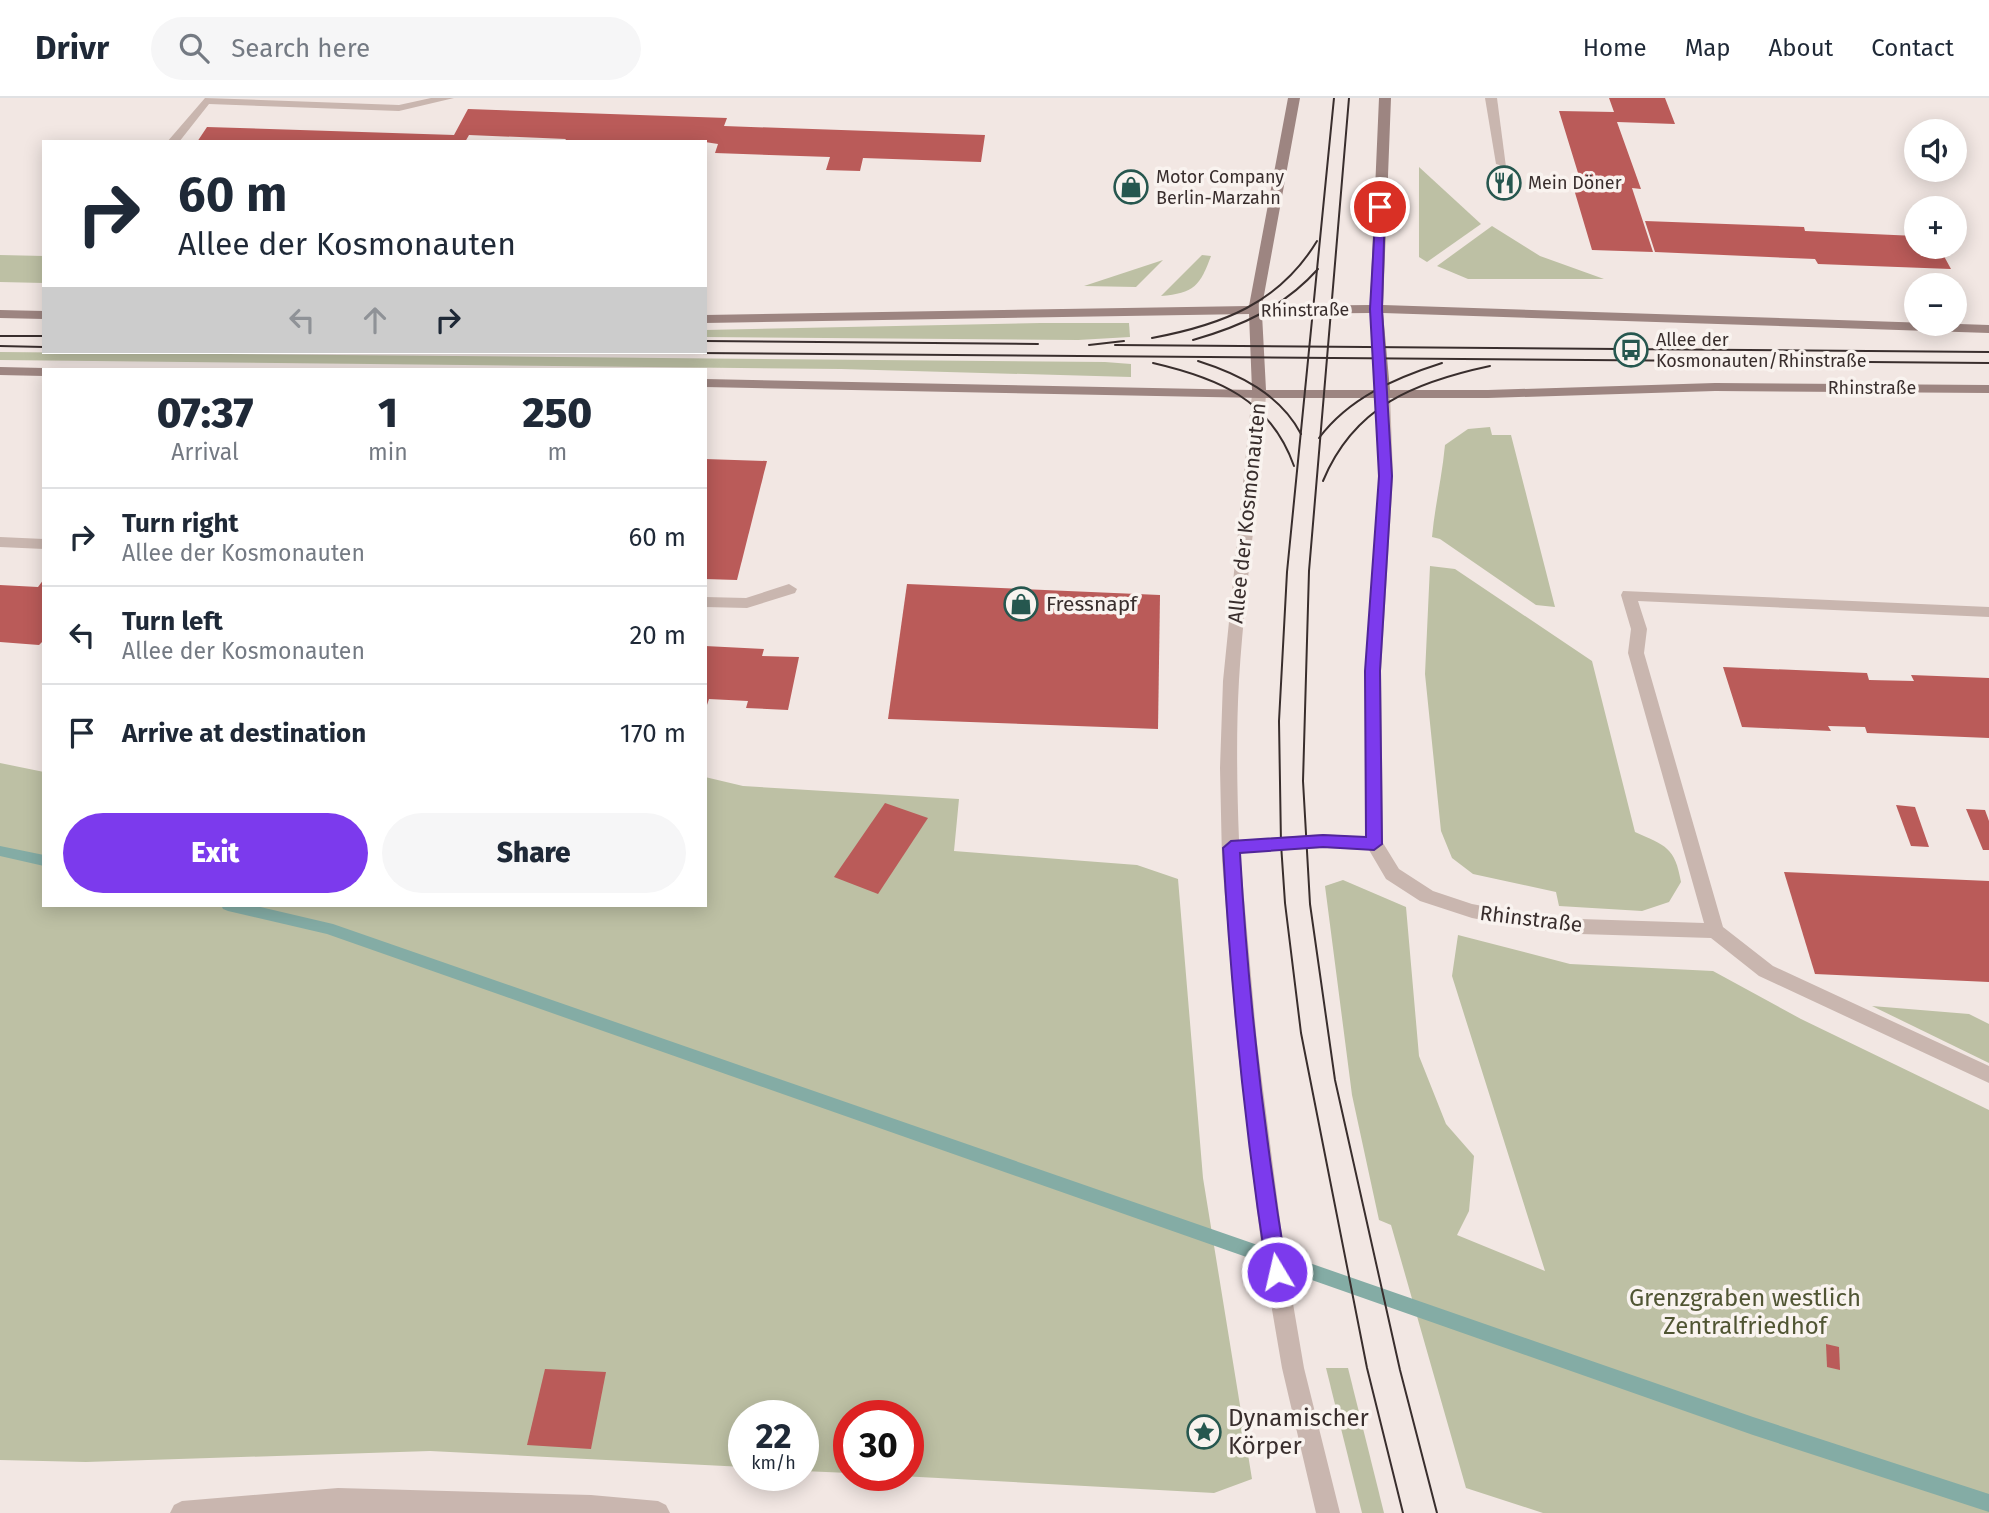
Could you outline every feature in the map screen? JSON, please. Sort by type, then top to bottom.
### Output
[{"type":"main road","name":"Allee der Kosmonauten","points":[[1259,394],[1255,311],[1294,98]]},
{"type":"main road","points":[[1383,394],[1376,309],[1385,98]]},
{"type":"main road","name":"Rhinstraße","points":[[707,319],[819,320],[986,313],[1376,309],[1989,329]]},
{"type":"main road","points":[[0,314],[42,313]]},
{"type":"main road","points":[[0,372],[42,372]]},
{"type":"main road","name":"Rhinstraße","points":[[707,383],[1259,394],[1498,394],[1715,387],[1989,389]]},
{"type":"street","points":[[175,140],[206,101],[399,108],[448,98]]},
{"type":"street","points":[[1491,98],[1502,164]]},
{"type":"street","name":"Allee der Kosmonauten","points":[[1259,394],[1255,466],[1239,587],[1229,720],[1231,848],[1238,971],[1265,1195],[1289,1349],[1328,1513]]},
{"type":"street","points":[[1231,848],[1323,841],[1374,844],[1373,671],[1386,476],[1383,394]]},
{"type":"street","points":[[0,542],[42,544]]},
{"type":"street","points":[[707,602],[747,603],[789,589]]},
{"type":"street","points":[[1989,612],[1629,595],[1639,629],[1636,653],[1715,931],[1766,971],[1989,1075]]},
{"type":"street","name":"Rhinstraße","points":[[1374,844],[1377,855],[1401,881],[1445,904],[1497,918],[1572,925],[1715,931]]},
{"type":"street","points":[[182,1513],[338,1500],[591,1507],[658,1513]]},
{"type":"green space","points":[[1419,167],[1481,224],[1427,262],[1419,257]]},
{"type":"green space","points":[[1492,226],[1540,256],[1604,279],[1468,279],[1437,266]]},
{"type":"green space","points":[[0,255],[42,256],[42,283],[0,282]]},
{"type":"green space","points":[[1202,255],[1211,256],[1194,286],[1181,293],[1161,296]]},
{"type":"green space","points":[[1163,260],[1136,287],[1084,286]]},
{"type":"green space","points":[[1129,323],[1130,337],[1078,340],[707,337],[707,330]]},
{"type":"green space","points":[[0,352],[1105,362],[1131,364],[1131,377],[841,369],[0,360]]},
{"type":"green space","points":[[1490,427],[1492,435],[1511,435],[1555,607],[1536,605],[1440,539],[1432,537],[1445,445],[1468,429]]},
{"type":"green space","points":[[1430,566],[1455,569],[1592,661],[1635,832],[1667,849],[1679,870],[1681,882],[1669,902],[1642,911],[1559,906],[1556,892],[1473,874],[1452,858],[1441,831],[1425,674]]},
{"type":"green space","points":[[0,763],[42,772],[42,907],[707,907],[707,777],[743,786],[959,799],[954,851],[1137,865],[1178,879],[1203,1178],[1252,1479],[1214,1493],[924,1477],[924,1400],[833,1400],[833,1472],[819,1472],[819,1400],[728,1400],[728,1466],[430,1451],[86,1462],[0,1460]]},
{"type":"green space","name":"Grenzgraben westlich Zentralfriedhof","points":[[1343,880],[1406,907],[1419,1056],[1446,1124],[1474,1156],[1469,1211],[1457,1235],[1545,1271],[1452,976],[1458,935],[1570,964],[1713,971],[1801,1019],[1989,1110],[1989,1513],[1543,1513],[1466,1488],[1391,1225],[1379,1220],[1352,1095],[1325,886]]},
{"type":"green space","points":[[1872,1006],[1969,1014],[1989,1024],[1989,1063]]},
{"type":"green space","points":[[1326,1368],[1348,1368],[1384,1513],[1362,1513]]},
{"type":"building","points":[[1609,98],[1665,98],[1675,124],[1617,122],[1641,189],[1632,188],[1653,252],[1592,250],[1573,186],[1582,186],[1559,111],[1614,112]]},
{"type":"building","points":[[468,109],[727,118],[724,126],[985,135],[981,162],[863,158],[860,171],[826,170],[830,157],[715,153],[718,144],[707,142],[707,140],[565,140],[469,135],[466,140],[198,140],[207,127],[454,135]]},
{"type":"building","points":[[1645,221],[1804,227],[1805,231],[1904,235],[1904,259],[1946,259],[1951,269],[1818,264],[1815,259],[1655,252]]},
{"type":"building","points":[[707,459],[767,461],[737,580],[707,579]]},
{"type":"building","points":[[42,582],[42,642],[39,645],[0,642],[0,585],[38,587]]},
{"type":"building","points":[[907,584],[1160,595],[1158,729],[888,719]]},
{"type":"building","points":[[707,646],[764,649],[762,656],[799,657],[788,710],[746,708],[748,701],[709,699],[707,705]]},
{"type":"building","points":[[1723,667],[1867,673],[1869,680],[1914,681],[1911,675],[1989,678],[1989,738],[1867,733],[1865,727],[1828,726],[1831,731],[1742,727]]},
{"type":"building","points":[[885,803],[928,818],[878,894],[834,877]]},
{"type":"building","points":[[1896,805],[1915,807],[1929,847],[1911,846]]},
{"type":"building","points":[[1966,809],[1985,810],[1989,821],[1989,850],[1983,850]]},
{"type":"building","points":[[1784,872],[1989,881],[1989,982],[1815,974]]},
{"type":"building","points":[[1826,1344],[1839,1347],[1840,1370],[1827,1367]]},
{"type":"building","points":[[545,1369],[606,1372],[591,1449],[527,1445]]},
{"type":"waterway","points":[[0,851],[42,861]]},
{"type":"waterway","points":[[237,907],[328,928],[1753,1426],[1989,1503]]},
{"type":"tram line","points":[[1317,270],[1334,98]]},
{"type":"tram line","points":[[1328,347],[1349,98]]},
{"type":"tram line","points":[[1152,338],[1202,326],[1246,308],[1285,281],[1317,241]]},
{"type":"tram line","points":[[1193,340],[1261,313],[1291,294],[1317,270]]},
{"type":"tram line","points":[[1309,347],[1317,270]]},
{"type":"tram line","points":[[0,336],[42,336]]},
{"type":"tram line","points":[[707,341],[1038,344]]},
{"type":"tram line","points":[[1089,345],[1124,341]]},
{"type":"tram line","points":[[1115,345],[1309,347]]},
{"type":"tram line","points":[[0,346],[42,347]]},
{"type":"tram line","points":[[1308,358],[1309,347]]},
{"type":"tram line","points":[[1309,347],[1328,347]]},
{"type":"tram line","points":[[1327,358],[1328,347]]},
{"type":"tram line","points":[[1328,347],[1989,352]]},
{"type":"tram line","points":[[707,353],[1308,358]]},
{"type":"tram line","points":[[1301,434],[1308,358]]},
{"type":"tram line","points":[[1308,358],[1327,358]]},
{"type":"tram line","points":[[1320,436],[1327,358]]},
{"type":"tram line","points":[[1327,358],[1989,363]]},
{"type":"tram line","points":[[1198,361],[1257,387],[1282,408],[1301,434]]},
{"type":"tram line","points":[[1153,363],[1199,376],[1239,395],[1271,424],[1284,443],[1294,466]]},
{"type":"tram line","points":[[1320,436],[1344,412],[1374,391],[1407,375],[1442,363]]},
{"type":"tram line","points":[[1323,481],[1336,455],[1352,434],[1390,401],[1437,380],[1490,366]]},
{"type":"tram line","points":[[1301,434],[1287,572],[1279,721],[1285,903],[1301,1033],[1367,1368],[1403,1513]]},
{"type":"tram line","points":[[1320,436],[1309,571],[1303,781],[1310,904],[1335,1080],[1400,1370],[1437,1513]]},
{"type":"place","name":"Mein Döner","points":[[1504,183]]},
{"type":"place","name":"Motor Company Berlin-Marzahn","points":[[1131,187]]},
{"type":"place","name":"Allee der Kosmonauten/Rhinstraße","points":[[1631,350]]},
{"type":"place","name":"Fressnapf","points":[[1021,604]]},
{"type":"place","name":"Dynamischer Körper","points":[[1204,1432]]},
{"type":"route","points":[[1277,1272],[1238,971],[1231,848],[1323,841],[1374,844],[1373,671],[1386,476],[1376,309],[1380,207]]}]
